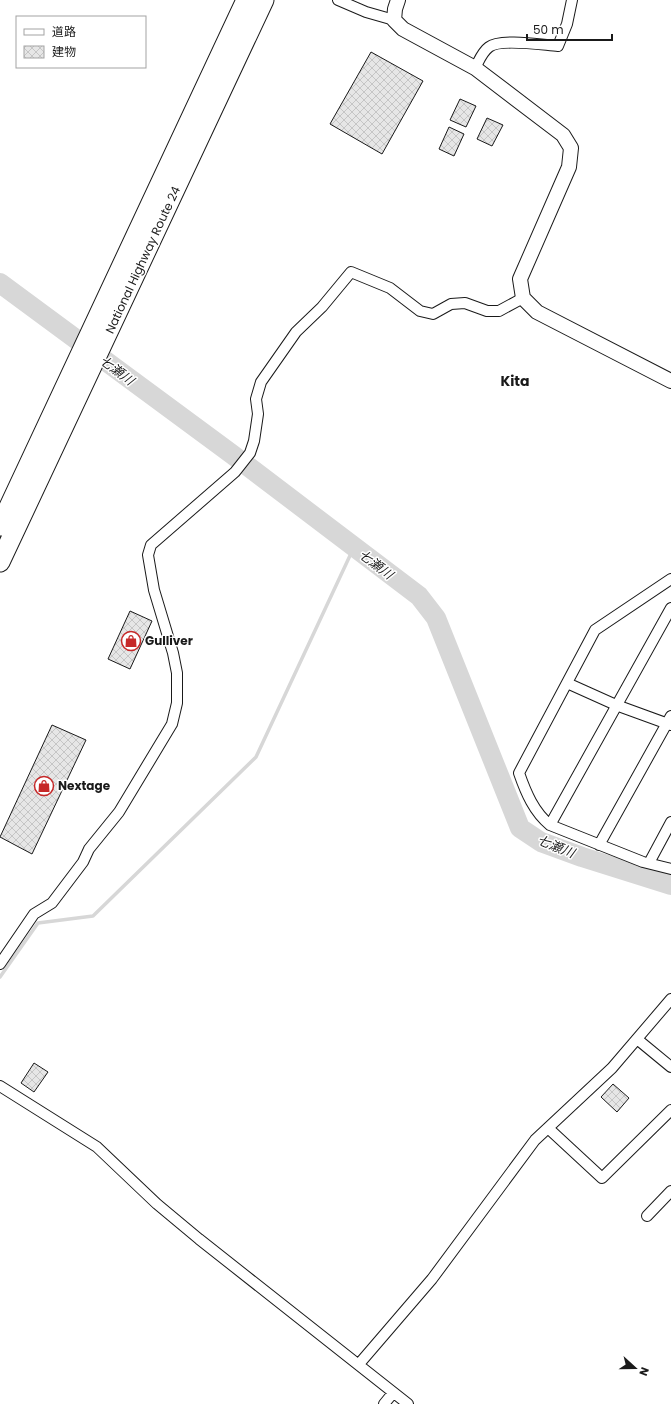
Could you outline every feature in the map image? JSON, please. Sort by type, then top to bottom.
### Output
[{"type":"highway","name":"National Highway Route 24","points":[[101,330],[246,0]]},
{"type":"highway","name":"National Highway Route 24","points":[[0,562],[70,396],[101,330],[264,0]]},
{"type":"highway","name":"National Highway Route 24","points":[[0,526],[70,396]]},
{"type":"street","points":[[338,0],[366,12],[394,20],[403,29],[416,38],[476,68],[563,135],[571,148],[570,167],[520,279],[523,298],[537,312],[671,381]]},
{"type":"street","points":[[394,20],[398,0]]},
{"type":"street","points":[[476,68],[483,54],[490,46],[504,43],[558,46],[567,24],[572,0]]},
{"type":"street","points":[[0,964],[34,914],[52,903],[83,862],[89,849],[119,812],[172,724],[177,704],[177,673],[173,653],[154,590],[148,555],[151,545],[235,472],[250,453],[254,441],[258,414],[256,399],[261,382],[296,332],[322,307],[352,272],[390,288],[420,311],[433,314],[451,304],[465,303],[487,311],[499,311],[523,298]]},
{"type":"street","points":[[671,579],[595,630],[519,773],[530,801],[542,818],[550,825],[648,863],[671,869]]},
{"type":"street","points":[[550,825],[671,608]]},
{"type":"street","points":[[567,683],[616,705],[670,722],[599,844]]},
{"type":"street","points":[[648,863],[671,822]]},
{"type":"street","points":[[359,1364],[432,1279],[535,1140],[612,1068],[671,999]]},
{"type":"street","points":[[637,1039],[671,1067]]},
{"type":"street","points":[[0,1086],[97,1147],[157,1204],[199,1239],[408,1404]]},
{"type":"street","points":[[548,1128],[602,1178],[671,1110]]},
{"type":"street","points":[[647,1216],[671,1191]]},
{"type":"street","points":[[384,1404],[393,1393]]},
{"type":"building","points":[[371,52],[423,81],[382,154],[330,124]]},
{"type":"building","points":[[460,99],[476,106],[466,127],[450,120]]},
{"type":"building","points":[[487,118],[503,125],[492,146],[477,139]]},
{"type":"building","points":[[449,127],[464,134],[454,156],[439,149]]},
{"type":"building","points":[[130,611],[152,621],[130,669],[108,659]]},
{"type":"building","points":[[52,725],[86,740],[32,854],[0,837]]},
{"type":"building","points":[[34,1063],[48,1072],[34,1092],[21,1083]]},
{"type":"building","points":[[613,1084],[629,1098],[617,1112],[601,1097]]},
{"type":"waterway","name":"七瀬川","points":[[0,283],[233,455],[419,596],[436,618],[520,828],[541,842],[582,857],[671,885]]},
{"type":"waterway","points":[[0,977],[38,923],[93,916],[256,757],[354,547]]},
{"type":"place","name":"Gulliver","points":[[131,641]]},
{"type":"place","name":"Nextage","points":[[44,786]]},
{"type":"district","name":"Kita","points":[[515,381]]}]
